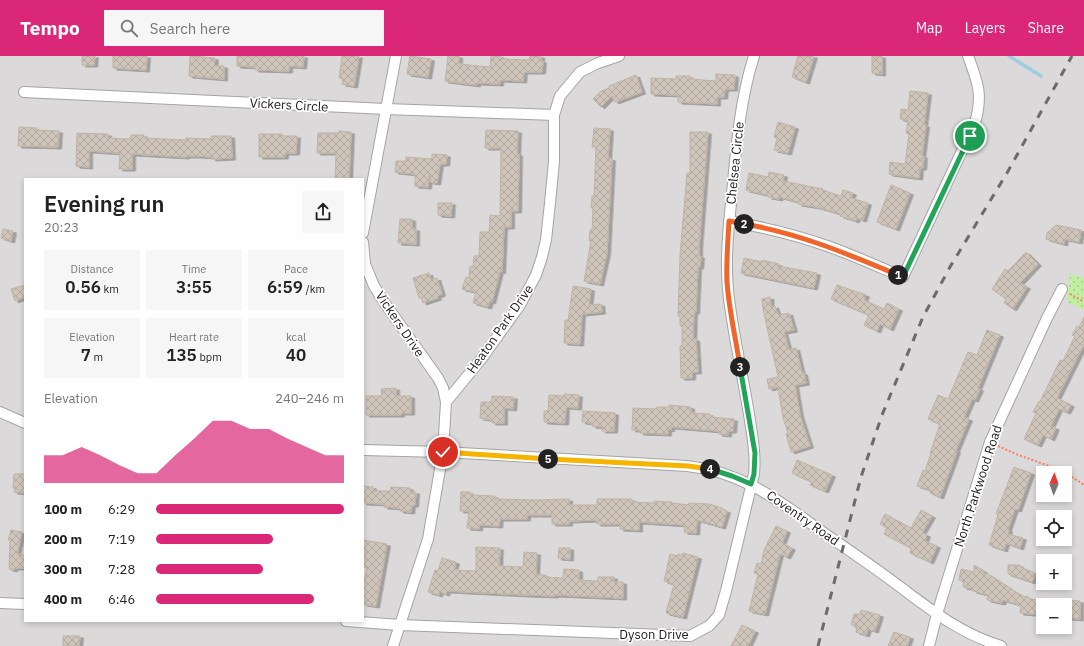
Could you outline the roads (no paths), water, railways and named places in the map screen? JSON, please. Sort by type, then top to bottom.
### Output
[{"type":"street","points":[[364,228],[396,56]]},
{"type":"street","name":"Heaton Park Drive","points":[[446,402],[482,358],[520,305],[536,275],[542,257],[549,218],[554,161],[554,115],[560,96],[580,72],[598,63],[619,56]]},
{"type":"street","name":"Chelsea Circle","points":[[751,484],[754,474],[755,453],[727,282],[729,221],[736,148],[741,114],[754,56]]},
{"type":"street","points":[[729,221],[817,242],[903,277],[975,123],[980,108],[977,81],[968,56]]},
{"type":"street","name":"Vickers Circle","points":[[24,92],[386,109],[554,115]]},
{"type":"street","name":"Vickers Drive","points":[[364,253],[368,274],[374,286],[438,378],[443,388],[446,402]]},
{"type":"street","name":"North Parkwood Road","points":[[929,646],[937,614],[990,442],[1047,318],[1062,289]]},
{"type":"street","points":[[392,646],[428,539],[443,452],[446,402]]},
{"type":"street","points":[[0,412],[24,423]]},
{"type":"street","name":"Coventry Road","points":[[364,450],[443,452],[688,466],[716,470],[751,484],[765,492],[863,559],[949,623],[977,638],[1001,646]]},
{"type":"street","name":"Dyson Drive","points":[[360,622],[400,625],[690,636],[709,626],[719,615],[751,484]]},
{"type":"street","points":[[0,603],[24,604]]},
{"type":"waterway","points":[[1009,56],[1041,76]]},
{"type":"railway","points":[[818,646],[861,477],[882,415],[923,317],[950,267],[1007,173],[1072,56]]}]
